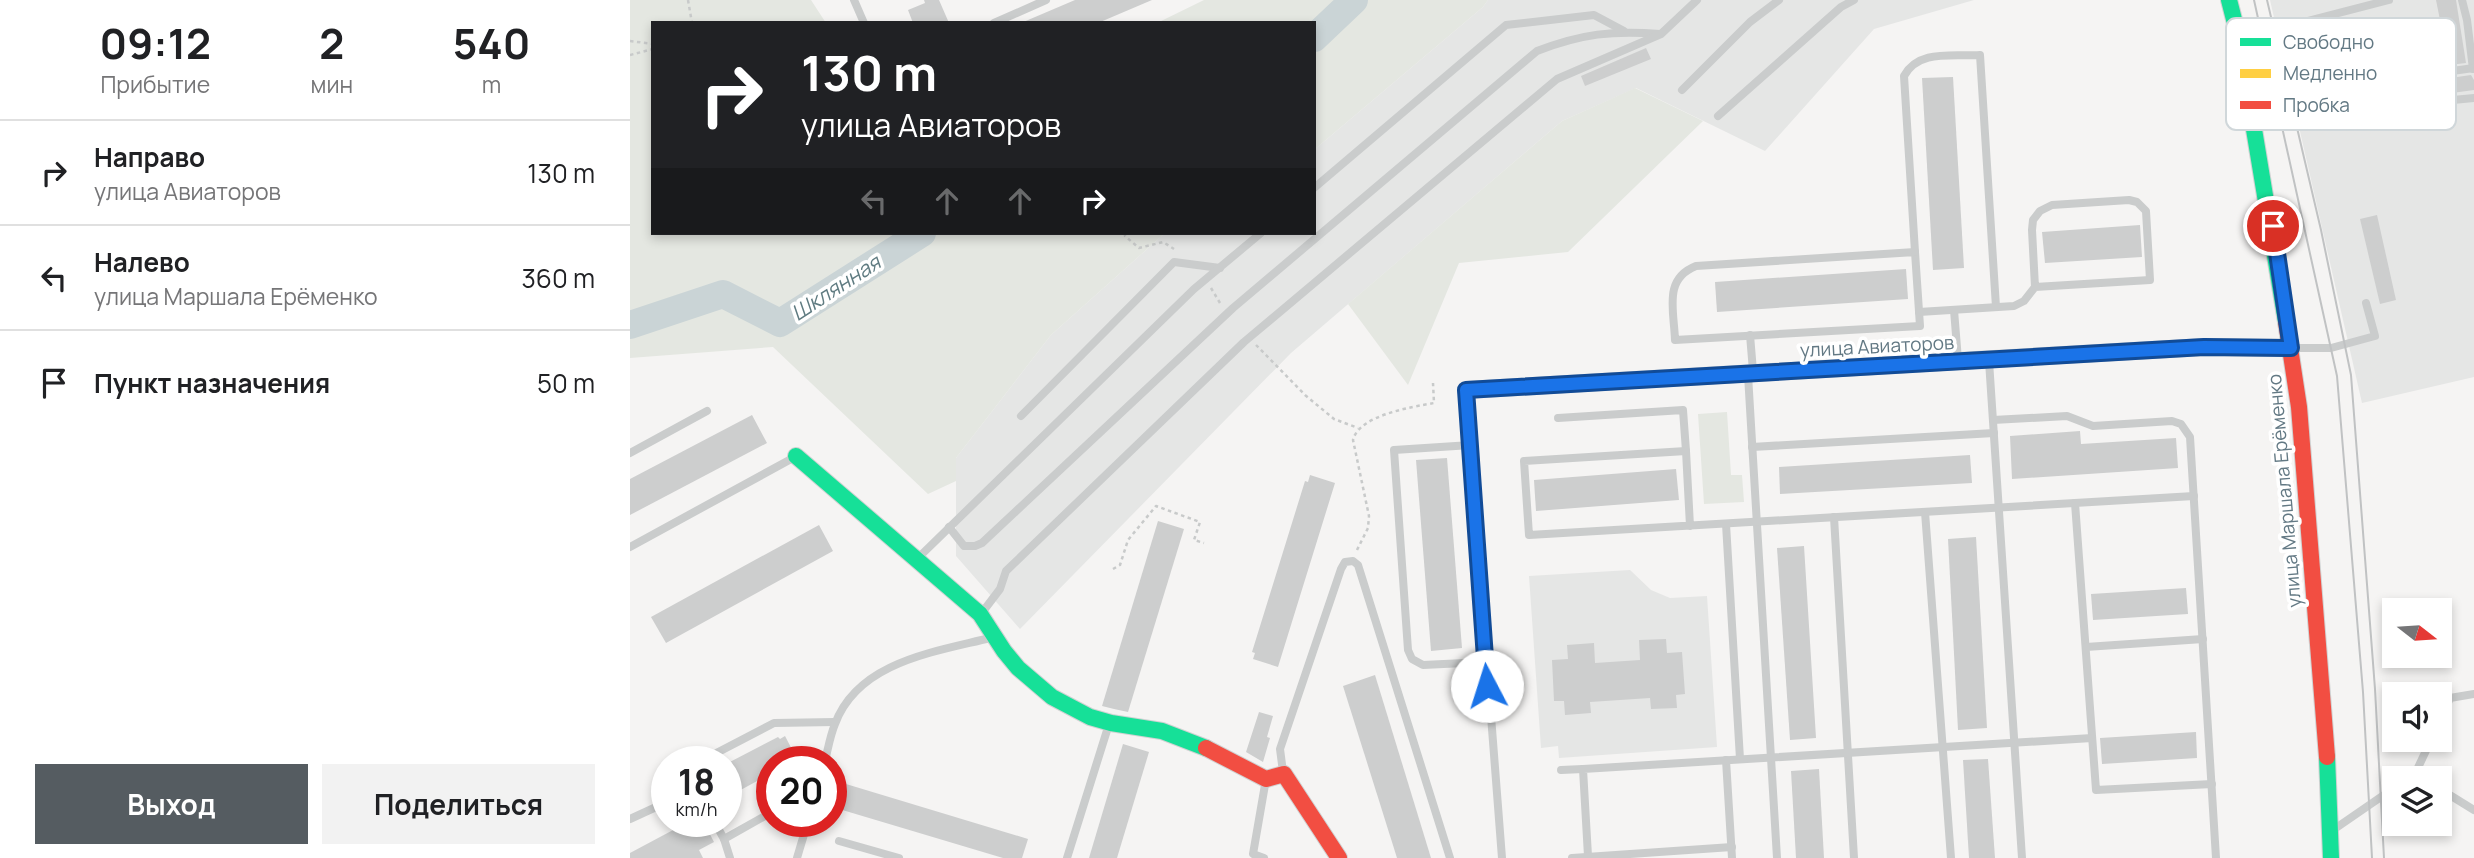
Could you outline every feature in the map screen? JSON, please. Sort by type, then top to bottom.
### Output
[{"type":"street","name":"улица Маршала Ерёменко","points":[[2229,0],[2234,18]]},
{"type":"street","name":"улица Маршала Ерёменко","points":[[2256,130],[2300,407],[2329,781],[2331,858]]},
{"type":"street","name":"улица Авиаторов","points":[[1466,390],[2204,347],[2291,348]]},
{"type":"street","points":[[796,456],[980,614],[993,638],[1046,695],[1072,711],[1109,723],[1166,732],[1185,738],[1266,779],[1284,774],[1339,858]]},
{"type":"lane","points":[[854,0],[863,21]]},
{"type":"lane","points":[[999,21],[1046,0]]},
{"type":"lane","points":[[980,614],[1000,589],[1006,571],[1249,338],[1557,79],[1661,34],[1697,0]]},
{"type":"lane","points":[[1682,90],[1749,22],[1779,0]]},
{"type":"lane","points":[[1718,116],[1841,7],[1854,0]]},
{"type":"lane","points":[[2320,18],[2389,0]]},
{"type":"lane","points":[[2462,0],[2470,19],[2473,68]]},
{"type":"lane","points":[[1316,186],[1506,25],[1594,15],[1624,31]]},
{"type":"lane","points":[[949,527],[964,545],[975,546],[982,543],[1227,314],[1537,51],[1571,38],[1624,31],[1661,34]]},
{"type":"lane","points":[[1915,252],[1696,266],[1684,271],[1676,279],[1673,290],[1675,340],[1920,326],[1904,76],[1910,65],[1922,58],[1980,55],[1996,307]]},
{"type":"lane","points":[[2456,100],[2474,98]]},
{"type":"lane","points":[[1919,312],[2014,306],[2024,302],[2035,287],[2033,220],[2040,211],[2052,205],[2129,200],[2143,206],[2146,211],[2150,280],[2035,287]]},
{"type":"lane","points":[[916,559],[1206,279],[1259,235]]},
{"type":"lane","points":[[1021,416],[1174,262],[1220,268]]},
{"type":"lane","points":[[2291,348],[2331,348],[2375,336],[2366,303]]},
{"type":"lane","points":[[1954,310],[1958,363]]},
{"type":"lane","points":[[1750,335],[1752,447],[1777,858]]},
{"type":"lane","points":[[1989,361],[2022,858]]},
{"type":"lane","points":[[1466,390],[1502,858]]},
{"type":"lane","points":[[1558,418],[1683,410],[1690,526]]},
{"type":"lane","points":[[630,453],[707,411]]},
{"type":"lane","points":[[1993,420],[2067,416],[2093,426],[2172,421],[2181,424],[2190,437],[2216,858]]},
{"type":"lane","points":[[1752,447],[1994,433]]},
{"type":"lane","points":[[1471,445],[1394,450],[1408,650],[1412,659],[1423,665],[1485,662]]},
{"type":"lane","points":[[1686,451],[1524,461],[1529,536],[2194,496]]},
{"type":"lane","points":[[630,547],[796,456]]},
{"type":"lane","points":[[2076,503],[2096,790],[2211,784]]},
{"type":"lane","points":[[1925,512],[1951,858]]},
{"type":"lane","points":[[1834,517],[1854,858]]},
{"type":"lane","points":[[1726,524],[1740,759]]},
{"type":"lane","points":[[1284,774],[1280,749],[1341,569],[1345,562],[1353,561],[1358,565],[1450,858]]},
{"type":"lane","points":[[829,746],[835,722],[853,695],[873,675],[927,653],[993,638]]},
{"type":"lane","points":[[2086,647],[2203,639]]},
{"type":"lane","points":[[2452,698],[2474,694]]},
{"type":"lane","points":[[730,746],[774,723],[835,722]]},
{"type":"lane","points":[[1067,858],[1109,723]]},
{"type":"lane","points":[[1561,770],[2092,738]]},
{"type":"lane","points":[[1726,760],[1732,858]]},
{"type":"lane","points":[[1583,769],[1588,856]]},
{"type":"lane","points":[[1264,858],[1253,854],[1266,779]]},
{"type":"lane","points":[[2330,832],[2382,796]]},
{"type":"lane","points":[[2452,796],[2474,810]]},
{"type":"lane","points":[[630,819],[651,809]]},
{"type":"lane","points":[[730,858],[724,839],[756,821]]},
{"type":"lane","points":[[797,858],[803,837]]},
{"type":"lane","points":[[839,841],[899,858]]},
{"type":"lane","points":[[1572,858],[1732,847]]},
{"type":"path","points":[[688,0],[692,21]]},
{"type":"path","points":[[630,41],[651,44]]},
{"type":"path","points":[[630,55],[651,50]]},
{"type":"path","points":[[1125,235],[1139,248],[1163,242],[1201,265]]},
{"type":"path","points":[[1206,279],[1227,314]]},
{"type":"path","points":[[1249,338],[1305,395],[1334,419],[1358,428]]},
{"type":"path","points":[[1353,561],[1368,528],[1369,516],[1353,440],[1358,428],[1365,422],[1411,407],[1434,403],[1433,383]]},
{"type":"path","points":[[1113,569],[1120,565],[1128,540],[1156,506],[1200,522],[1194,540],[1203,543]]},
{"type":"shaded area","points":[[630,0],[811,0],[825,21],[651,21],[651,235],[1163,235],[1051,335],[956,458],[956,481],[928,494],[773,347],[630,358]]},
{"type":"shaded area","points":[[1204,0],[1488,0],[1316,148],[1316,21],[1161,21]]},
{"type":"shaded area","points":[[1488,0],[1974,0],[1874,29],[1765,151],[1636,88],[1562,121],[1291,353],[1020,629],[956,556],[956,458],[1051,335],[1163,235],[1316,235],[1316,148]]},
{"type":"shaded area","points":[[2270,0],[2474,0],[2474,377],[2362,403],[2300,130],[2456,130],[2456,18],[2274,18]]},
{"type":"shaded area","points":[[1635,88],[1703,121],[1568,252],[1459,263],[1408,385],[1348,304],[1562,121]]},
{"type":"shaded area","points":[[1727,412],[1731,475],[1742,475],[1744,502],[1704,504],[1698,414]]},
{"type":"shaded area","points":[[1630,570],[1651,590],[1670,598],[1707,596],[1717,747],[1559,758],[1558,746],[1541,748],[1529,576]]},
{"type":"building","points":[[924,0],[939,0],[948,21],[912,21],[908,10],[925,3]]},
{"type":"building","points":[[1075,0],[1152,0],[1103,21],[1026,21]]},
{"type":"building","points":[[2436,0],[2456,0],[2466,63],[2456,64],[2456,18],[2440,18]]},
{"type":"building","points":[[1646,48],[1651,59],[1585,86],[1581,76]]},
{"type":"building","points":[[2471,75],[2474,90],[2456,92],[2456,77]]},
{"type":"building","points":[[1953,77],[1964,268],[1933,270],[1922,78]]},
{"type":"building","points":[[2377,215],[2396,300],[2380,304],[2360,219]]},
{"type":"building","points":[[2140,225],[2142,257],[2045,263],[2042,232]]},
{"type":"building","points":[[1906,269],[1908,299],[1717,312],[1715,282]]},
{"type":"building","points":[[752,415],[767,443],[630,515],[630,479]]},
{"type":"building","points":[[2080,431],[2081,444],[2176,438],[2178,468],[2012,479],[2010,436]]},
{"type":"building","points":[[1970,455],[1972,483],[1780,494],[1779,467]]},
{"type":"building","points":[[1447,458],[1462,648],[1431,651],[1416,460]]},
{"type":"building","points":[[1676,469],[1679,500],[1536,511],[1534,480]]},
{"type":"building","points":[[1310,475],[1335,483],[1278,667],[1253,659],[1255,653],[1252,652],[1305,481],[1308,482]]},
{"type":"building","points":[[1158,521],[1184,529],[1128,712],[1102,706]]},
{"type":"building","points":[[819,525],[833,551],[666,643],[651,617]]},
{"type":"building","points":[[1976,537],[1987,728],[1958,730],[1948,539]]},
{"type":"building","points":[[1804,546],[1816,738],[1790,740],[1777,548]]},
{"type":"building","points":[[2186,588],[2188,614],[2093,620],[2091,594]]},
{"type":"building","points":[[1666,639],[1667,653],[1682,652],[1685,694],[1676,695],[1677,708],[1651,709],[1650,698],[1590,702],[1591,713],[1565,715],[1564,701],[1554,701],[1552,660],[1568,659],[1567,645],[1594,643],[1595,663],[1640,660],[1639,640]]},
{"type":"building","points":[[1375,675],[1431,858],[1397,858],[1343,686]]},
{"type":"building","points":[[1259,712],[1273,716],[1263,762],[1246,752]]},
{"type":"building","points":[[2196,732],[2197,758],[2102,764],[2100,738]]},
{"type":"building","points":[[785,736],[790,746],[761,746],[778,737],[780,739]]},
{"type":"building","points":[[1123,744],[1149,752],[1117,858],[1089,858]]},
{"type":"building","points":[[756,748],[756,782],[742,789],[742,756]]},
{"type":"building","points":[[1988,759],[1995,858],[1969,858],[1963,760]]},
{"type":"building","points":[[1819,769],[1824,858],[1796,858],[1791,771]]},
{"type":"building","points":[[847,784],[1028,839],[1022,858],[1003,858],[847,811]]},
{"type":"building","points":[[660,837],[711,837],[714,842],[699,850],[703,858],[630,858],[630,853]]},
{"type":"waterway","name":"Шклянная","points":[[1316,36],[1354,0]]},
{"type":"waterway","name":"Шклянная","points":[[630,325],[723,294],[780,323],[919,235]]},
{"type":"tram line","points":[[2254,0],[2258,18]]},
{"type":"tram line","points":[[2267,0],[2271,18]]},
{"type":"tram line","points":[[2283,130],[2337,376],[2363,692],[2372,858]]},
{"type":"tram line","points":[[2298,130],[2351,375],[2375,689],[2384,858]]},
{"type":"traffic: fast","points":[[2229,0],[2234,18]]},
{"type":"traffic: fast","points":[[2254,130],[2286,322]]},
{"type":"traffic: fast","points":[[1466,390],[1976,360]]},
{"type":"traffic: fast","points":[[796,456],[980,614],[1018,668],[1052,697],[1090,717],[1162,731],[1206,748]]},
{"type":"traffic: fast","points":[[2327,757],[2331,858]]},
{"type":"traffic: slow","points":[[1976,360],[2204,347],[2291,348]]},
{"type":"traffic: jam","points":[[2286,322],[2299,407],[2327,757]]},
{"type":"traffic: jam","points":[[1206,748],[1266,779],[1284,774],[1339,858]]},
{"type":"route","points":[[1487,686],[1466,390],[2204,347],[2291,348],[2273,226]]}]
